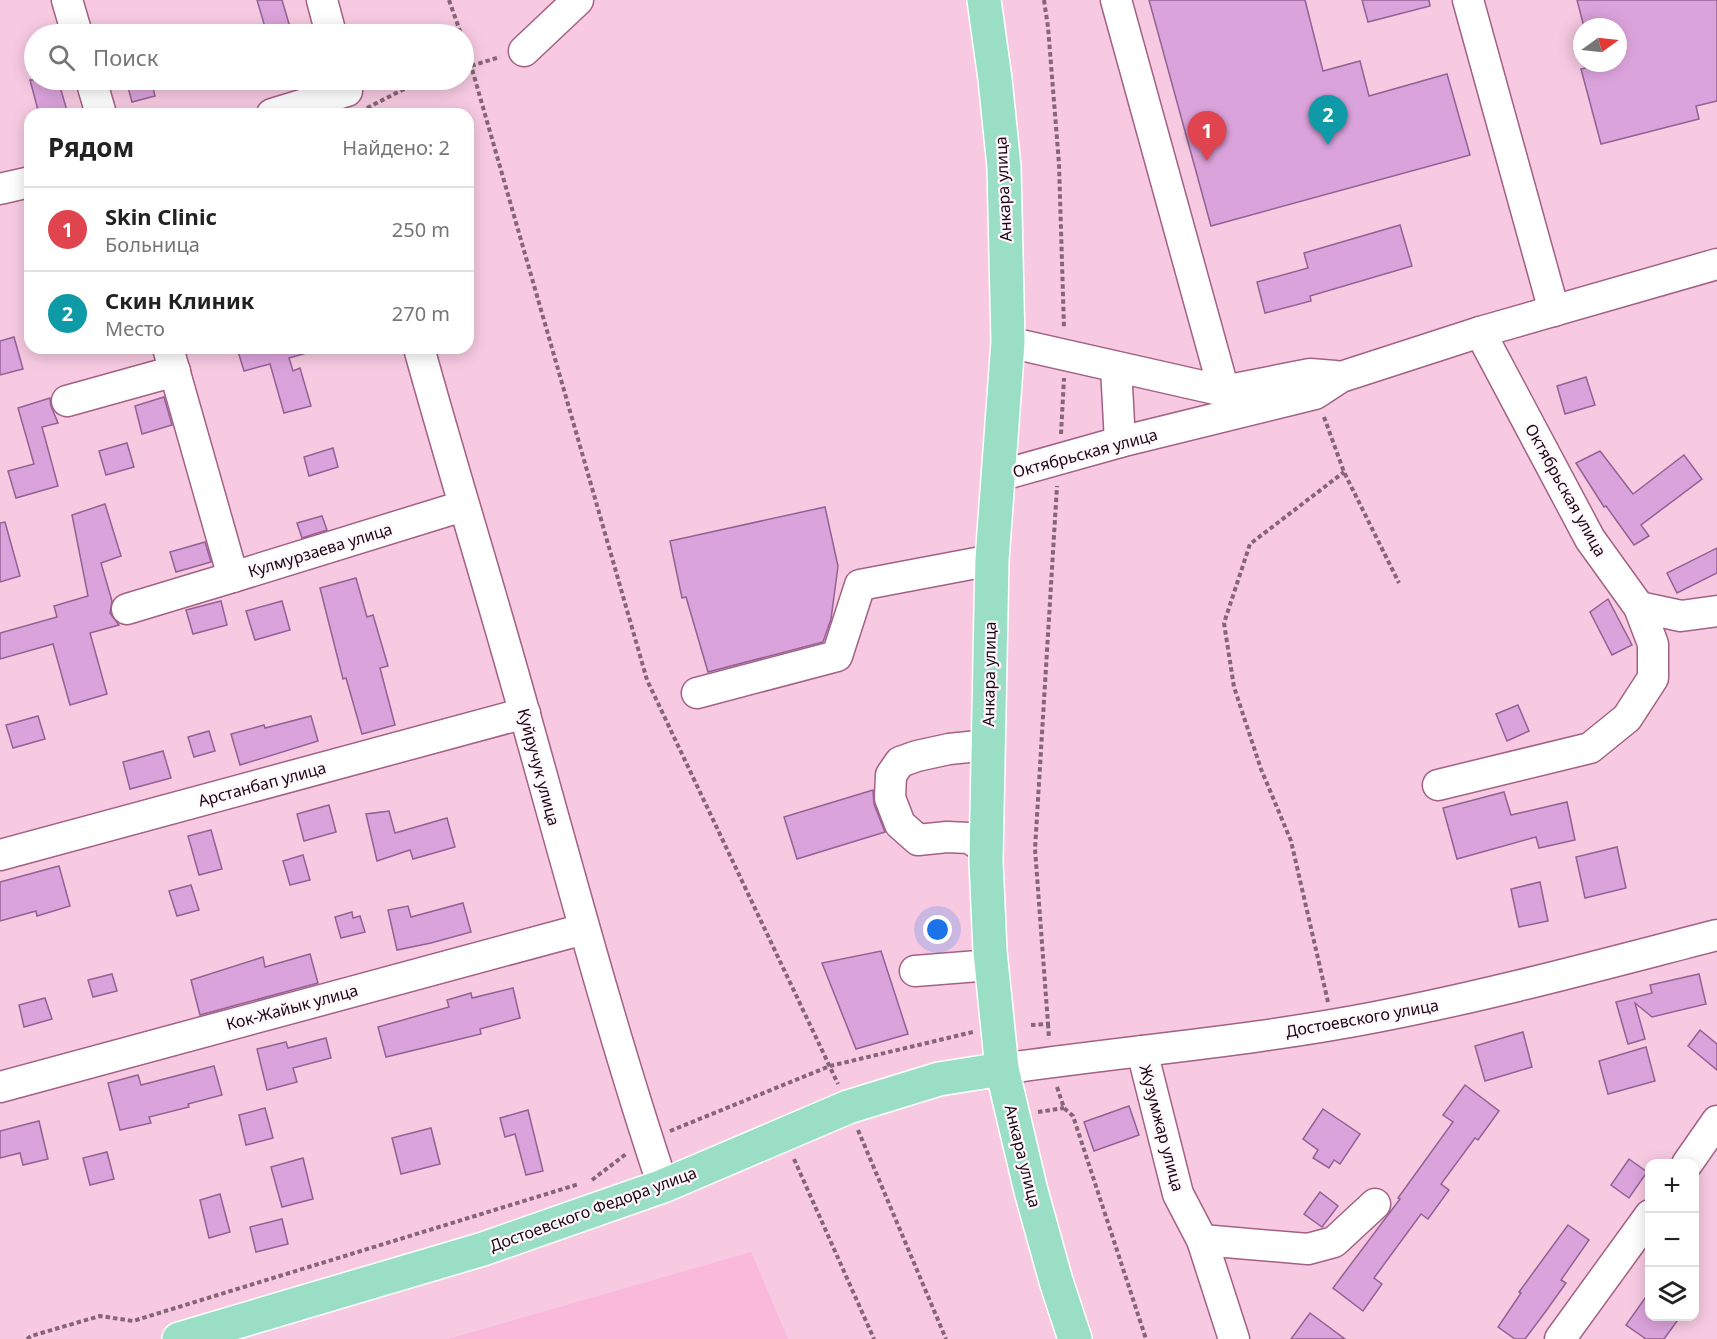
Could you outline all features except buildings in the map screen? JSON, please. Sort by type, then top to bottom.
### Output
[{"type":"main road","name":"Анкара улица","points":[[984,0],[996,79],[1004,166],[1008,342],[992,560],[986,849],[991,965],[1002,1069],[1034,1202],[1074,1339]]},
{"type":"main road","name":"Достоевского Федора улица","points":[[179,1339],[483,1249],[663,1186],[848,1107],[939,1079],[1002,1069]]},
{"type":"street","points":[[67,0],[74,24]]},
{"type":"street","points":[[322,0],[328,24]]},
{"type":"street","points":[[524,51],[578,0]]},
{"type":"street","points":[[1116,0],[1224,391]]},
{"type":"street","points":[[1468,0],[1554,311]]},
{"type":"street","points":[[94,90],[99,108]]},
{"type":"street","points":[[304,108],[352,99]]},
{"type":"street","points":[[0,189],[24,183]]},
{"type":"street","name":"Октябрьская улица","points":[[999,476],[1120,442],[1316,394],[1341,377],[1480,332],[1717,264]]},
{"type":"street","name":"Октябрьская улица","points":[[1438,784],[1590,748],[1627,718],[1653,678],[1653,644],[1639,607],[1590,539],[1480,332]]},
{"type":"street","name":"Октябрьская улица","points":[[1008,342],[1224,391],[1310,374],[1341,377]]},
{"type":"street","name":"Куйручук улица","points":[[421,354],[525,713],[584,929],[663,1186]]},
{"type":"street","points":[[67,401],[172,360]]},
{"type":"street","name":"Кулмурзаева улица","points":[[172,360],[233,577],[463,506]]},
{"type":"street","points":[[1116,367],[1120,442]]},
{"type":"street","points":[[697,693],[837,656],[860,585],[992,560]]},
{"type":"street","points":[[127,609],[233,577]]},
{"type":"street","points":[[1639,607],[1681,616],[1717,611]]},
{"type":"street","name":"Арстанбап улица","points":[[0,855],[525,713]]},
{"type":"street","points":[[986,849],[969,838],[947,837],[918,840],[900,824],[890,798],[891,775],[900,762],[949,749],[988,745]]},
{"type":"street","name":"Кок-Жайык улица","points":[[0,1087],[162,1041],[584,929]]},
{"type":"street","name":"Достоевского улица","points":[[1002,1069],[1377,1017],[1515,987],[1717,935]]},
{"type":"street","points":[[915,971],[991,965]]},
{"type":"street","name":"Жузумжар улица","points":[[1142,1051],[1178,1194],[1202,1240],[1234,1339]]},
{"type":"street","points":[[1691,1159],[1717,1122]]},
{"type":"street","points":[[1202,1240],[1308,1249],[1334,1242],[1375,1204]]},
{"type":"street","points":[[1560,1339],[1645,1222]]},
{"type":"path","points":[[449,0],[457,24]]},
{"type":"path","points":[[1044,0],[1059,164],[1064,334]]},
{"type":"path","points":[[474,72],[647,680],[830,1066],[946,1339]]},
{"type":"path","points":[[352,99],[392,90]]},
{"type":"path","points":[[1060,443],[1064,369]]},
{"type":"path","points":[[1316,394],[1344,472],[1399,584]]},
{"type":"path","points":[[1334,1024],[1291,841],[1262,769],[1234,687],[1224,623],[1250,544],[1344,472]]},
{"type":"path","points":[[1031,1025],[1048,1024],[1035,849],[1057,482]]},
{"type":"path","points":[[27,1339],[100,1316],[132,1321],[593,1180],[648,1140],[830,1066],[974,1032]]},
{"type":"path","points":[[1056,1083],[1064,1108],[1073,1116],[1146,1339]]},
{"type":"path","points":[[1038,1113],[1064,1108]]},
{"type":"path","points":[[783,1133],[874,1339]]},
{"type":"shaded area","points":[[751,1252],[788,1339],[448,1339]]},
{"type":"place","name":"Скин Клиник","points":[[1328,145]]},
{"type":"place","name":"Skin Clinic","points":[[1207,161]]}]
